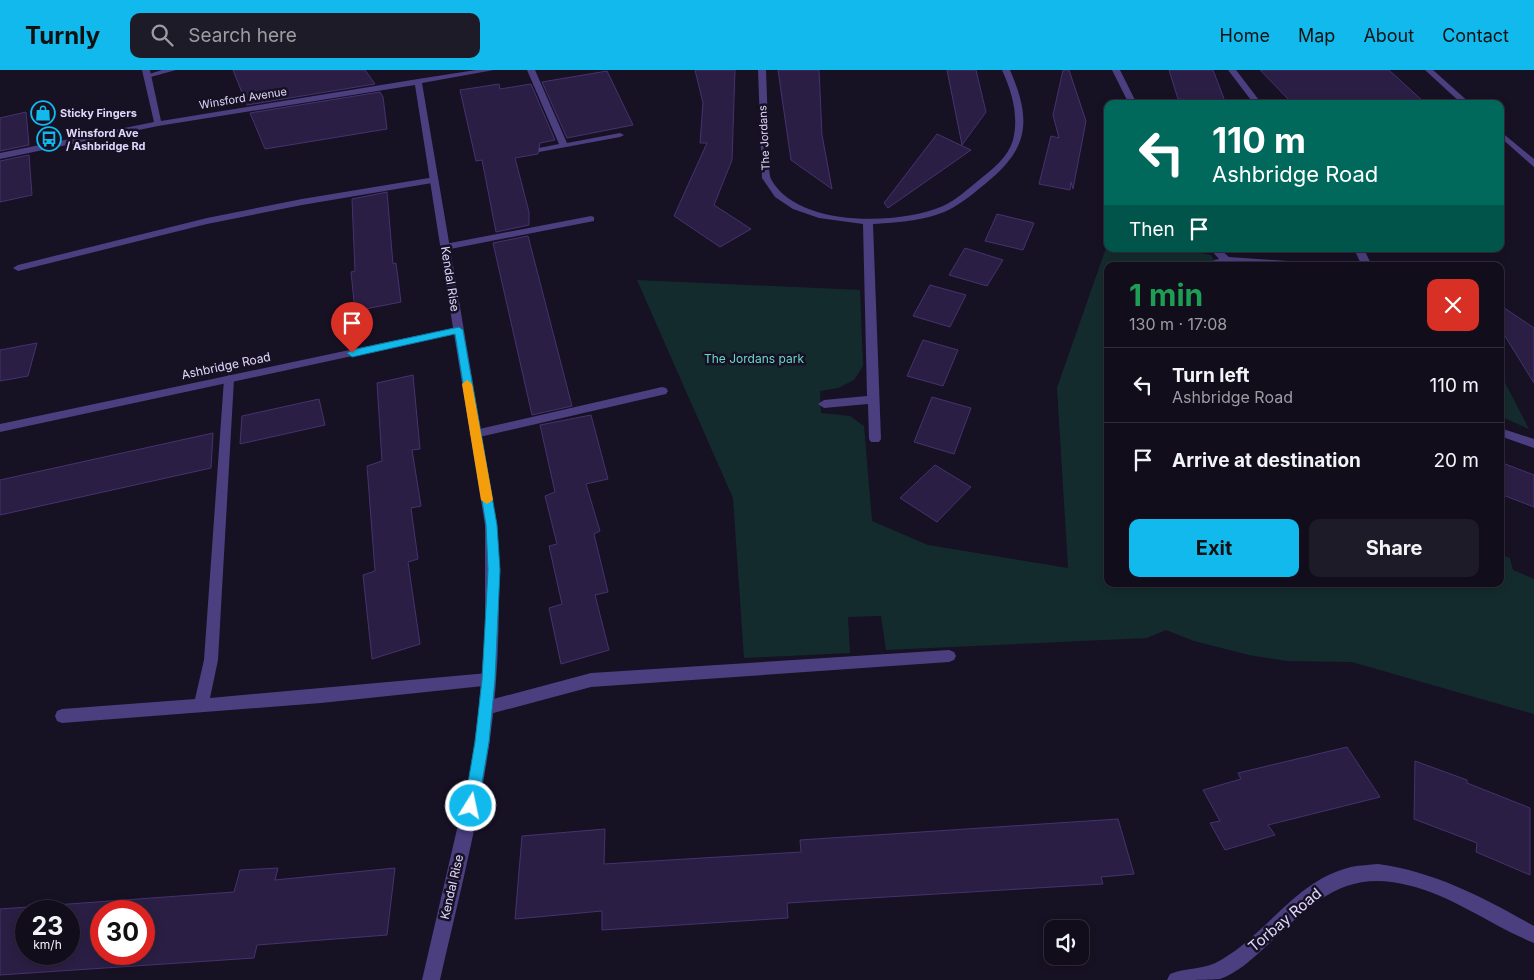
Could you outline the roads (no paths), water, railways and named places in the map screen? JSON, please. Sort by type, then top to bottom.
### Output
[{"type":"street","points":[[158,124],[146,73],[172,70]]},
{"type":"street","name":"Winsford Avenue","points":[[0,156],[158,124],[490,70]]},
{"type":"street","points":[[531,70],[564,146]]},
{"type":"street","name":"The Jordans","points":[[762,70],[766,178],[770,188],[790,205],[806,212],[844,220],[914,216],[941,210],[955,203],[1005,162],[1013,151],[1019,128],[1014,90],[1006,70]]},
{"type":"street","points":[[1116,70],[1131,100]]},
{"type":"street","points":[[1232,70],[1255,100]]},
{"type":"street","points":[[1429,70],[1463,100]]},
{"type":"street","name":"Kendal Rise","points":[[418,81],[475,434],[492,525],[494,570],[486,708],[471,806],[431,980]]},
{"type":"street","points":[[542,150],[620,135]]},
{"type":"street","points":[[1504,137],[1534,164]]},
{"type":"street","points":[[18,268],[206,221],[302,202],[434,180]]},
{"type":"street","points":[[445,247],[591,219]]},
{"type":"street","points":[[868,220],[872,400],[875,439]]},
{"type":"street","points":[[1218,252],[1226,260]]},
{"type":"street","points":[[1217,262],[1226,260],[1256,262]]},
{"type":"street","name":"Ashbridge Road","points":[[0,428],[459,330]]},
{"type":"street","points":[[202,705],[211,660],[229,380]]},
{"type":"street","points":[[475,434],[662,391]]},
{"type":"street","points":[[824,404],[872,400]]},
{"type":"street","points":[[1504,433],[1534,444]]},
{"type":"street","points":[[486,708],[591,680],[949,656]]},
{"type":"street","points":[[62,716],[488,680]]},
{"type":"street","name":"Torbay Road","points":[[1176,980],[1200,978],[1221,972],[1236,962],[1306,900],[1326,885],[1347,876],[1374,873],[1400,874],[1428,882],[1461,896],[1534,934]]},
{"type":"place","name":"Sticky Fingers","points":[[43,113]]},
{"type":"place","name":"Winsford Ave / Ashbridge Rd","points":[[49,139]]},
{"type":"park label","name":"The Jordans park","points":[[754,359]]}]
